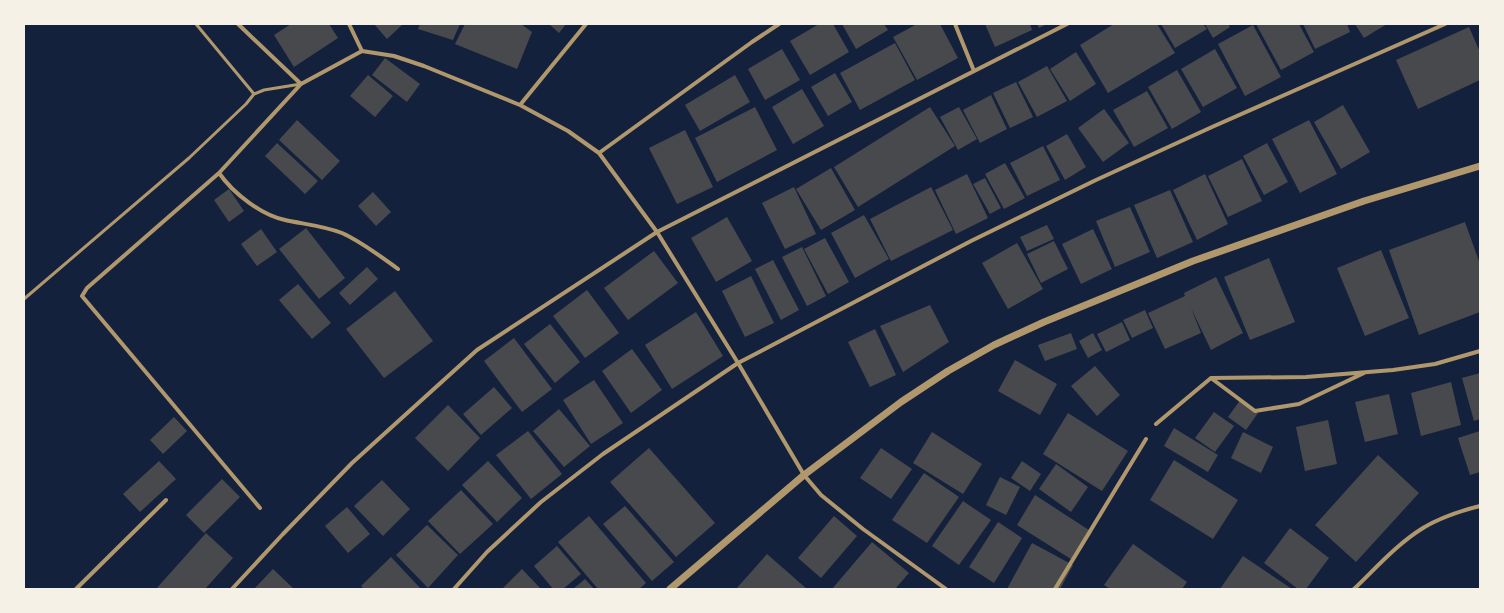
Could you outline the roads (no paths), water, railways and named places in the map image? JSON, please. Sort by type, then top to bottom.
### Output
[{"type":"street","points":[[238,24],[301,84]]},
{"type":"street","points":[[349,24],[362,51]]},
{"type":"street","points":[[520,105],[586,24]]},
{"type":"street","points":[[599,153],[779,24]]},
{"type":"street","points":[[955,24],[974,71]]},
{"type":"street","points":[[232,589],[352,463],[477,350],[657,232],[1067,24]]},
{"type":"street","points":[[454,589],[487,552],[541,502],[603,454],[738,363],[971,241],[1089,184],[1212,127],[1445,24]]},
{"type":"street","points":[[260,508],[82,296],[87,288],[219,173],[301,84],[362,51],[394,56],[424,66],[520,105],[568,131],[599,153],[657,232],[738,363],[804,475],[822,495],[863,530],[946,589]]},
{"type":"street","points":[[670,589],[804,475],[901,402],[948,371],[994,345],[1044,322],[1193,261],[1364,201],[1480,166]]},
{"type":"street","points":[[219,173],[227,184],[269,215],[283,220],[340,232],[359,241],[398,269]]},
{"type":"street","points":[[1156,424],[1211,378],[1306,377],[1366,372],[1435,364],[1480,350]]},
{"type":"street","points":[[1211,378],[1255,411],[1299,404],[1366,372]]},
{"type":"street","points":[[1055,589],[1146,439]]},
{"type":"street","points":[[76,589],[166,500]]},
{"type":"street","points":[[1354,589],[1398,548],[1423,528],[1453,514],[1480,506]]},
{"type":"lane","points":[[196,24],[254,94]]},
{"type":"lane","points":[[24,299],[189,158],[246,104],[254,94],[264,90],[301,84]]}]
